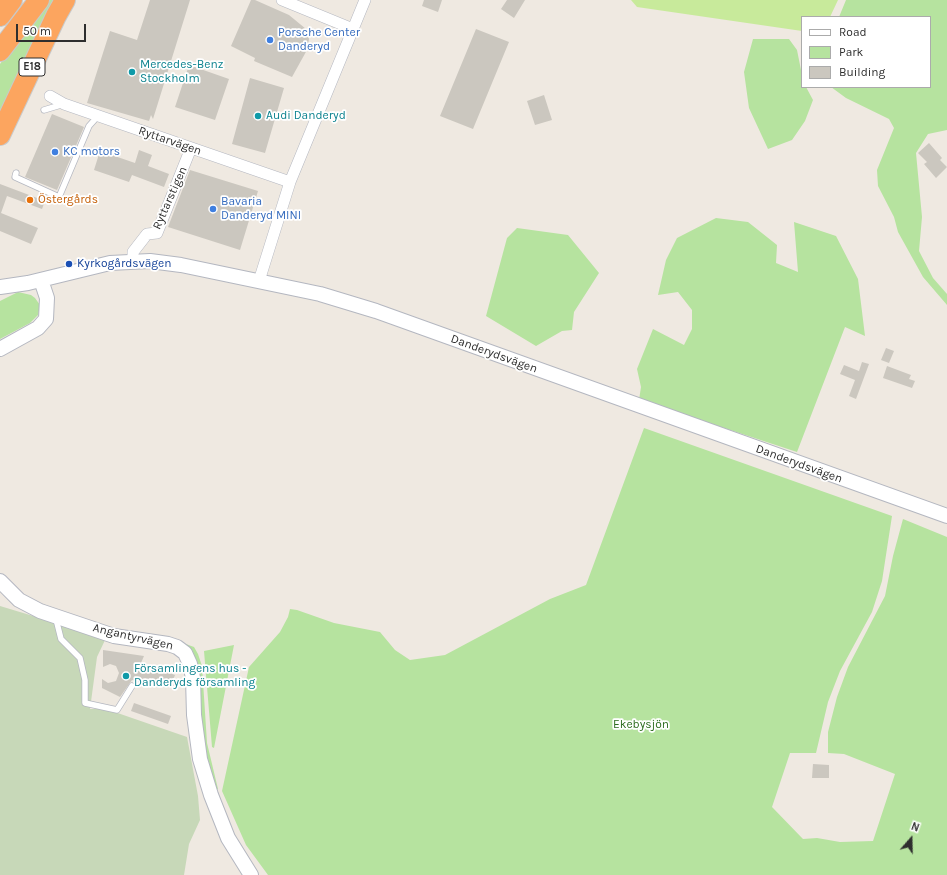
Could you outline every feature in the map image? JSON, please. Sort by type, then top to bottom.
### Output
[{"type":"highway","points":[[0,16],[12,0]]},
{"type":"highway","points":[[0,51],[39,0]]},
{"type":"highway","name":"E18","points":[[0,135],[65,0]]},
{"type":"street","points":[[282,0],[353,29]]},
{"type":"street","points":[[259,281],[290,182],[365,0]]},
{"type":"street","name":"Ryttarvägen","points":[[50,96],[64,104],[290,182]]},
{"type":"street","name":"Ryttarstigen","points":[[133,261],[133,252],[147,234],[157,233],[191,148]]},
{"type":"street","name":"Danderydsvägen","points":[[0,288],[35,282],[110,264],[133,261],[150,261],[181,265],[320,294],[376,311],[947,516]]},
{"type":"street","points":[[0,349],[38,328],[46,318],[47,298],[35,282]]},
{"type":"street","name":"Danderydsvägen","points":[[0,297],[35,282]]},
{"type":"street","name":"Angantyrvägen","points":[[0,581],[18,600],[55,616],[114,636],[168,644],[185,653],[190,664],[194,715],[200,759],[211,795],[228,838],[251,875]]},
{"type":"lane","points":[[44,110],[64,104]]},
{"type":"lane","points":[[16,173],[15,177],[59,197],[89,126],[98,116]]},
{"type":"lane","points":[[55,616],[61,639],[80,658],[85,680],[85,703],[117,710],[132,686]]},
{"type":"green space","points":[[48,0],[58,0],[0,119],[0,64]]},
{"type":"green space","points":[[631,0],[838,0],[830,16],[801,16],[801,31],[637,7]]},
{"type":"green space","points":[[846,0],[947,0],[947,130],[928,134],[916,153],[922,217],[919,251],[933,278],[947,294],[947,305],[923,277],[898,232],[894,217],[878,186],[877,170],[894,128],[889,119],[846,98],[832,88],[931,88],[931,16],[839,16]]},
{"type":"green space","points":[[753,39],[789,39],[797,50],[801,70],[801,88],[807,88],[813,100],[805,121],[792,140],[768,149],[749,108],[744,72]]},
{"type":"green space","points":[[716,218],[748,222],[777,245],[776,263],[798,272],[794,222],[836,236],[858,279],[865,336],[845,327],[797,452],[639,400],[641,387],[637,369],[653,329],[684,345],[692,329],[692,310],[678,292],[658,295],[666,260],[677,238]]},
{"type":"green space","points":[[517,228],[568,235],[599,273],[574,312],[572,330],[562,331],[536,346],[486,316],[507,238]]},
{"type":"green space","points":[[18,292],[31,295],[35,298],[40,305],[38,315],[30,323],[0,339],[0,301]]},
{"type":"green space","name":"Ekebysjön","points":[[644,428],[892,516],[882,581],[872,612],[840,671],[828,702],[816,753],[790,753],[772,807],[803,839],[817,838],[840,842],[873,841],[895,774],[844,754],[828,753],[828,732],[837,697],[848,667],[885,596],[893,556],[903,519],[947,537],[947,875],[268,875],[246,845],[222,791],[249,667],[280,632],[288,617],[290,609],[334,623],[380,632],[395,650],[410,660],[445,655],[550,599],[586,585]]},
{"type":"green space","points":[[0,606],[106,638],[97,657],[90,709],[106,709],[187,737],[198,796],[200,820],[189,844],[184,875],[0,875]]},
{"type":"green space","points":[[183,643],[194,647],[202,666],[207,743],[218,789],[215,791],[204,754],[196,663],[192,650]]},
{"type":"green space","points":[[234,645],[214,748],[212,747],[204,651]]},
{"type":"building","name":"Mercedes-Benz Stockholm","points":[[150,0],[190,0],[153,119],[151,115],[149,121],[87,103],[110,31],[137,40]]},
{"type":"building","name":"Porsche Center Danderyd","points":[[251,0],[255,0],[289,15],[306,29],[309,39],[307,50],[292,77],[254,61],[255,58],[231,46]]},
{"type":"building","points":[[424,0],[442,0],[438,12],[422,6]]},
{"type":"building","points":[[507,0],[525,0],[514,18],[501,9]]},
{"type":"building","points":[[476,29],[509,42],[473,129],[440,116]]},
{"type":"building","points":[[189,65],[229,79],[215,120],[175,107]]},
{"type":"building","name":"Audi Danderyd","points":[[250,78],[284,88],[265,153],[232,144]]},
{"type":"building","points":[[544,95],[552,120],[535,125],[527,101]]},
{"type":"building","name":"KC motors","points":[[52,114],[84,127],[57,190],[25,177]]},
{"type":"building","points":[[929,143],[942,158],[940,160],[947,167],[936,178],[924,164],[927,162],[918,153]]},
{"type":"building","points":[[139,150],[152,155],[148,166],[169,174],[164,187],[132,175],[129,182],[94,170],[100,151],[135,163]]},
{"type":"building","name":"Bavaria Danderyd MINI","points":[[190,170],[258,191],[240,250],[168,227]]},
{"type":"building","points":[[0,184],[45,201],[42,209],[7,196],[1,213],[38,228],[31,244],[0,231]]},
{"type":"building","points":[[886,348],[894,351],[889,363],[881,360]]},
{"type":"building","points":[[862,362],[869,364],[856,399],[849,396],[855,380],[840,374],[844,365],[859,371]]},
{"type":"building","points":[[887,366],[911,375],[909,379],[915,381],[912,388],[883,378]]},
{"type":"building","name":"Församlingens hus - Danderyds församling","points":[[103,650],[144,656],[141,663],[175,675],[170,687],[147,679],[145,684],[132,680],[120,697],[102,688],[102,679],[108,683],[116,681],[119,673],[116,666],[110,664],[103,667]]},
{"type":"building","points":[[134,703],[171,716],[168,724],[131,711]]},
{"type":"building","points":[[813,764],[829,765],[829,778],[812,778]]},
{"type":"place","name":"Porsche Center Danderyd","points":[[270,40]]},
{"type":"place","name":"Mercedes-Benz Stockholm","points":[[132,72]]},
{"type":"place","name":"Audi Danderyd","points":[[258,116]]},
{"type":"place","name":"KC motors","points":[[55,152]]},
{"type":"place","name":"Östergårds","points":[[30,200]]},
{"type":"place","name":"Bavaria Danderyd MINI","points":[[213,209]]},
{"type":"place","name":"Kyrkogårdsvägen","points":[[69,264]]},
{"type":"place","name":"Församlingens hus - Danderyds församling","points":[[126,676]]}]
